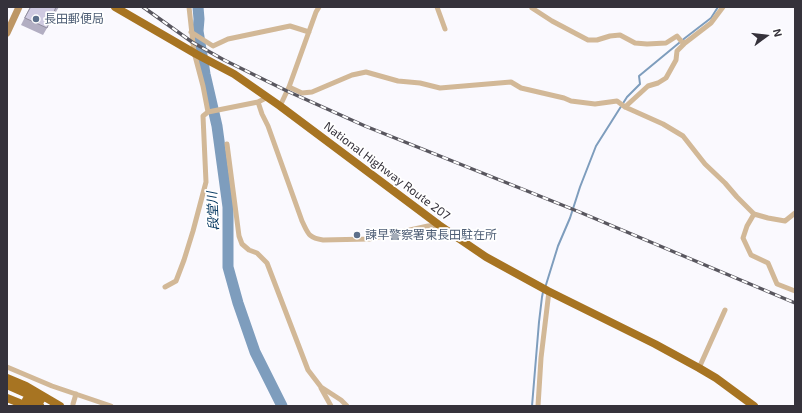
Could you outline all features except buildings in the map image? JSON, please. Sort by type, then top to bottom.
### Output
[{"type":"highway","name":"National Highway Route 207","points":[[115,7],[234,74],[280,106],[439,226],[486,257],[546,290],[655,344],[699,368],[716,378],[754,406]]},
{"type":"highway","points":[[7,378],[26,386],[60,406]]},
{"type":"highway","points":[[7,385],[54,406]]},
{"type":"highway","points":[[7,390],[40,406]]},
{"type":"highway","points":[[7,398],[27,406]]},
{"type":"main road","points":[[7,33],[19,7]]},
{"type":"street","points":[[189,7],[195,53],[208,112]]},
{"type":"street","points":[[280,106],[289,87],[319,7]]},
{"type":"street","points":[[438,7],[445,29]]},
{"type":"street","points":[[625,107],[648,86],[658,83],[666,78],[676,60],[678,51],[683,42],[711,23],[723,7]]},
{"type":"street","points":[[532,8],[552,21],[588,40],[597,40],[620,35],[635,43],[647,44],[666,43],[677,36],[683,42]]},
{"type":"street","points":[[192,33],[213,46],[228,39],[290,26],[309,32]]},
{"type":"street","points":[[289,87],[302,93],[312,92],[352,75],[366,72],[398,82],[420,82],[440,88],[511,82],[521,88],[564,98],[570,101],[595,104],[617,101],[625,107],[663,124],[684,136],[705,164],[754,214],[768,218],[785,220],[795,213]]},
{"type":"street","points":[[165,287],[176,281],[193,231],[206,182],[203,116],[208,112],[258,102],[268,98]]},
{"type":"street","points":[[258,102],[302,221],[310,236],[323,240],[369,239],[428,226],[439,226]]},
{"type":"street","points":[[227,144],[239,236],[242,244],[249,250],[257,253],[267,263],[308,370],[321,387],[331,406]]},
{"type":"street","points":[[754,214],[747,226],[743,238],[751,255],[768,263],[777,284],[795,291]]},
{"type":"street","points":[[538,406],[546,290]]},
{"type":"street","points":[[699,368],[725,310]]},
{"type":"street","points":[[7,367],[52,386],[111,406]]},
{"type":"street","points":[[321,387],[341,400],[347,406]]},
{"type":"street","points":[[73,404],[76,394]]},
{"type":"waterway","name":"段堂川","points":[[198,7],[198,31],[205,74],[217,126],[228,207],[228,267],[238,303],[255,352],[282,406]]},
{"type":"waterway","points":[[545,288],[558,246],[570,218],[596,146],[627,97],[640,84],[639,76],[711,18],[718,7]]},
{"type":"waterway","points":[[532,406],[543,292]]},
{"type":"railway","points":[[143,7],[192,42],[224,60],[287,91],[365,126],[577,211],[795,303]]},
{"type":"place","name":"長田郵便局","points":[[36,19]]},
{"type":"place","name":"諫早警察署東長田駐在所","points":[[357,235]]}]
